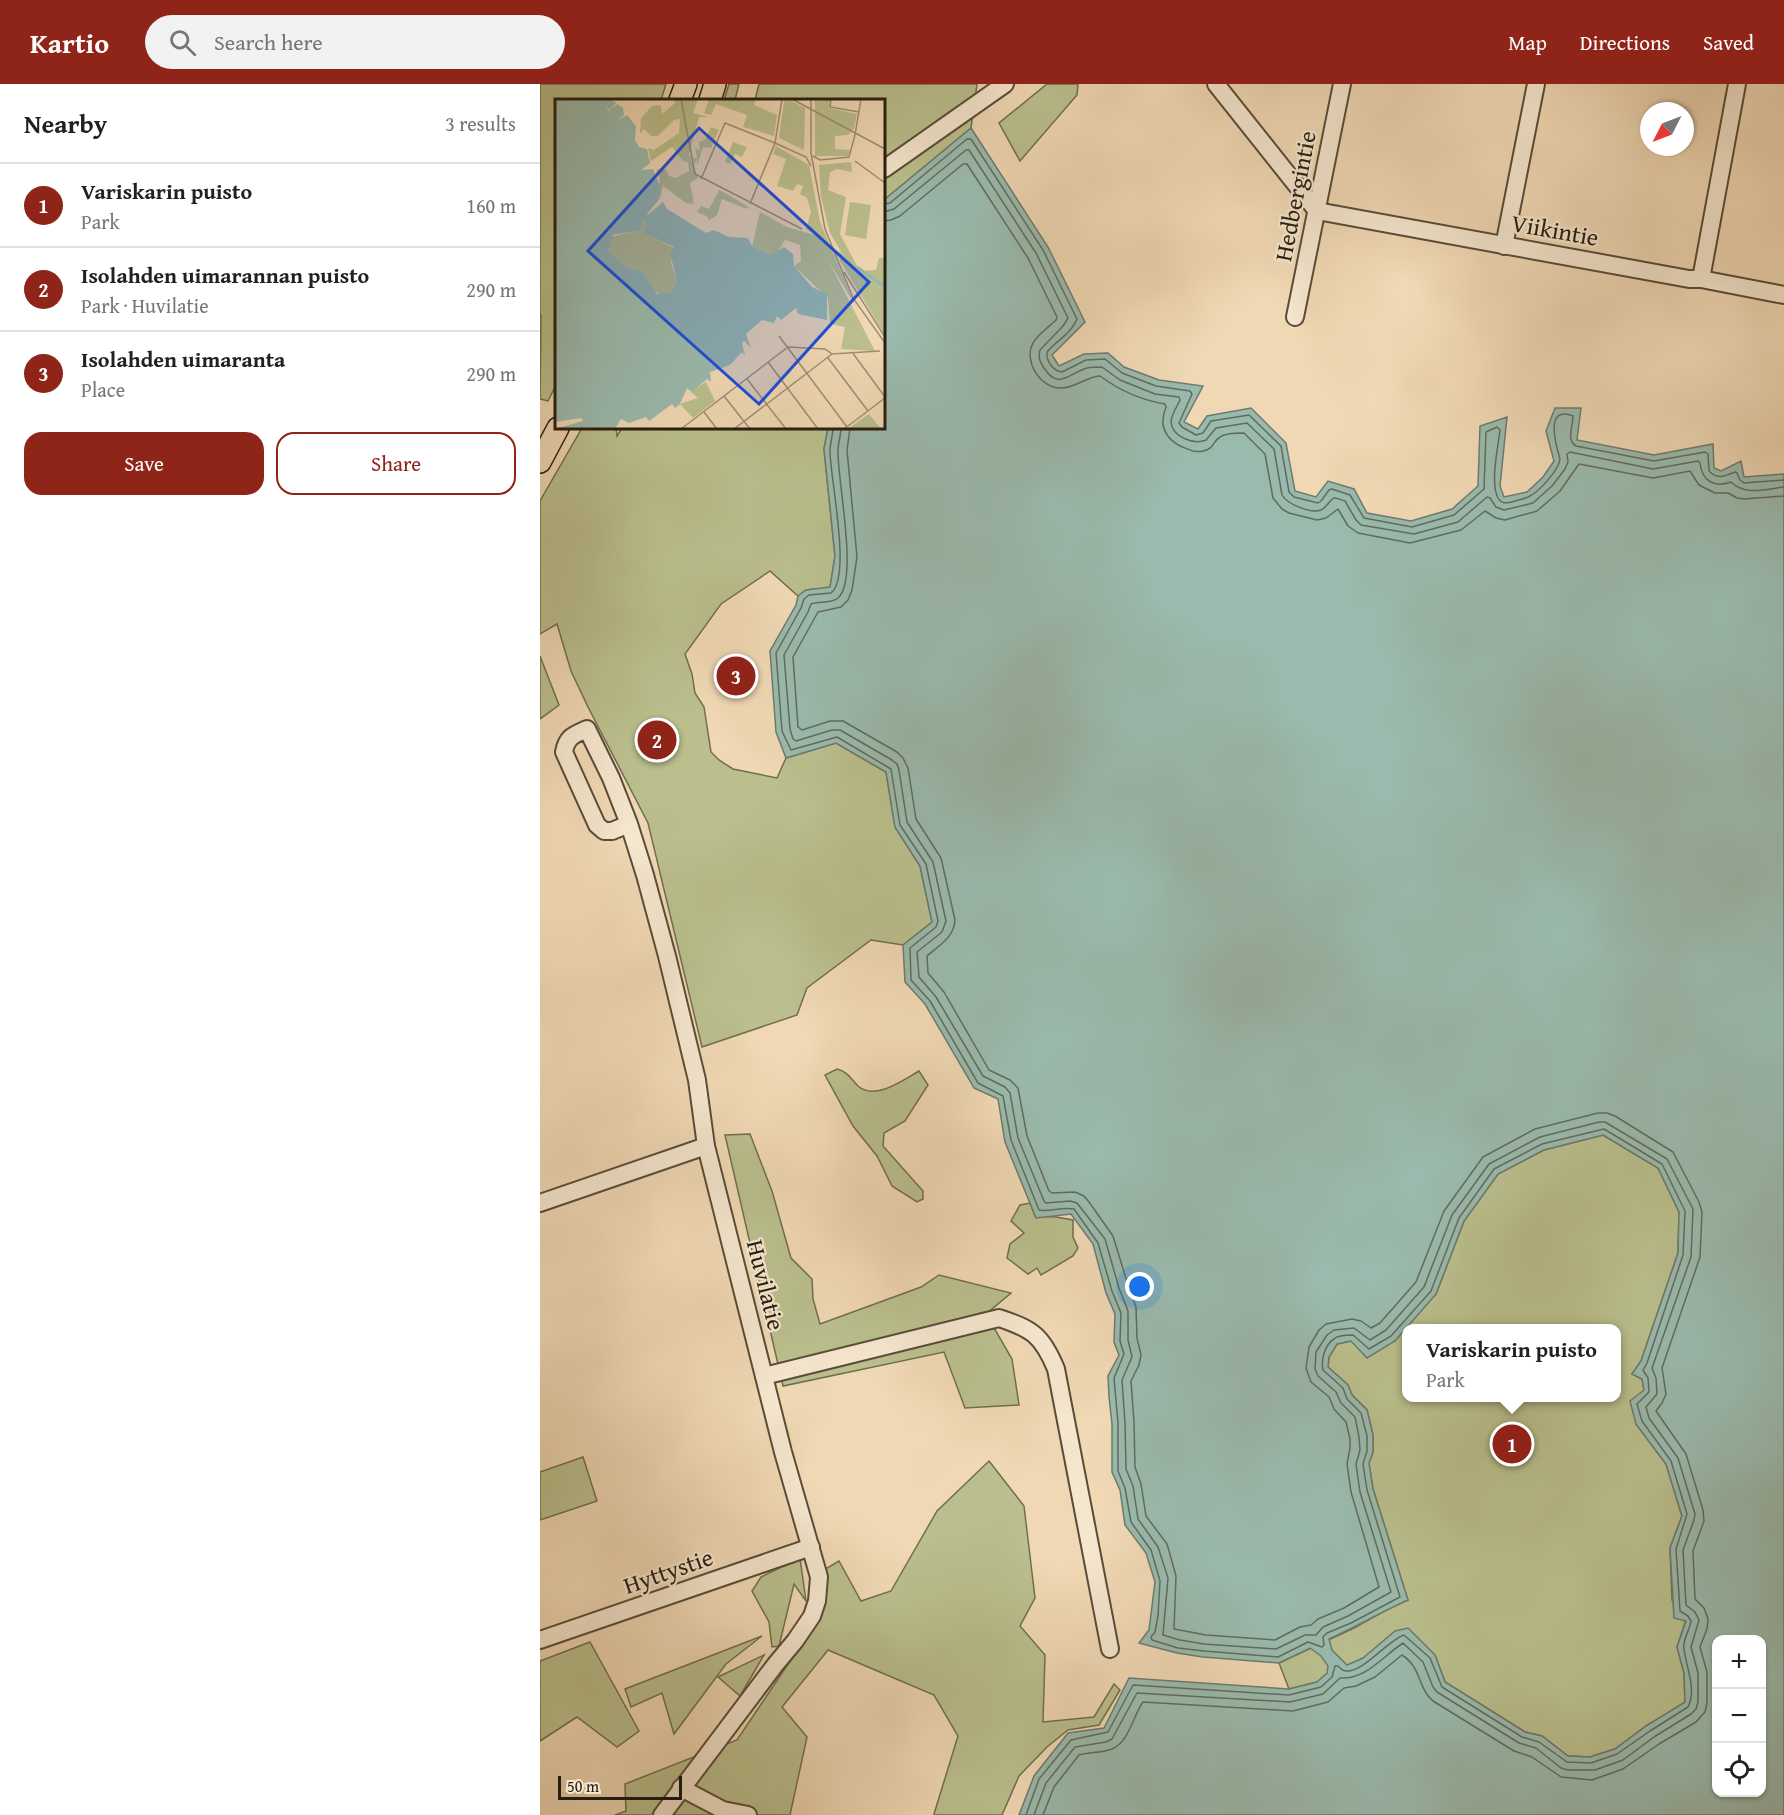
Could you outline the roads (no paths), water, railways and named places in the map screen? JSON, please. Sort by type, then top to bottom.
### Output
[{"type":"main road","points":[[680,99],[686,84]]},
{"type":"main road","points":[[710,99],[715,84]]},
{"type":"main road","points":[[540,462],[557,429]]},
{"type":"street","points":[[885,168],[1005,84]]},
{"type":"street","points":[[1216,84],[1317,211]]},
{"type":"street","name":"Hedbergintie","points":[[1295,317],[1342,84]]},
{"type":"street","points":[[1504,246],[1536,84]]},
{"type":"street","points":[[1701,279],[1737,84]]},
{"type":"street","name":"Viikintie","points":[[1317,211],[1784,295]]},
{"type":"street","name":"Huvilatie","points":[[629,824],[612,831],[604,831],[597,825],[564,752],[566,742],[571,736],[587,729],[611,778],[629,824],[645,874],[683,1017],[697,1080],[706,1146],[783,1452],[819,1577],[817,1601],[812,1616],[662,1815]]},
{"type":"street","points":[[540,1203],[706,1146]]},
{"type":"street","points":[[764,1376],[999,1318],[1024,1327],[1040,1339],[1056,1369],[1110,1649]]},
{"type":"street","name":"Hyttystie","points":[[540,1640],[811,1547]]},
{"type":"street","points":[[681,1788],[723,1810],[748,1815]]},
{"type":"water","points":[[971,128],[1048,247],[1085,322],[1052,355],[1059,366],[1084,354],[1108,353],[1124,367],[1159,380],[1203,386],[1184,422],[1198,429],[1207,416],[1251,408],[1286,443],[1295,491],[1316,497],[1328,481],[1354,489],[1367,513],[1411,521],[1452,509],[1478,486],[1480,426],[1507,417],[1500,486],[1504,497],[1527,492],[1543,477],[1554,461],[1546,431],[1555,408],[1581,408],[1577,440],[1654,455],[1713,444],[1714,468],[1721,471],[1741,461],[1744,477],[1784,474],[1784,1815],[1019,1815],[1034,1776],[1068,1733],[1104,1728],[1129,1678],[1289,1689],[1317,1682],[1327,1673],[1328,1666],[1321,1656],[1310,1648],[1279,1663],[1203,1657],[1139,1643],[1149,1630],[1155,1582],[1146,1553],[1125,1525],[1120,1490],[1112,1472],[1112,1424],[1108,1376],[1119,1355],[1114,1342],[1115,1314],[1106,1293],[1093,1244],[1071,1214],[1036,1218],[1005,1142],[998,1099],[974,1088],[925,1004],[905,982],[903,945],[932,922],[920,866],[895,827],[886,772],[836,743],[786,758],[776,732],[770,651],[796,605],[798,596],[806,590],[830,587],[835,556],[824,449],[828,429],[885,429],[885,199]],"holes":[[[1603,1135],[1658,1168],[1679,1212],[1678,1253],[1641,1361],[1632,1374],[1642,1379],[1644,1390],[1630,1401],[1636,1424],[1666,1464],[1682,1516],[1670,1548],[1674,1618],[1686,1621],[1677,1647],[1684,1673],[1685,1702],[1646,1726],[1615,1749],[1590,1757],[1568,1756],[1542,1736],[1525,1732],[1445,1682],[1435,1655],[1408,1628],[1395,1631],[1363,1658],[1347,1665],[1332,1650],[1329,1639],[1408,1600],[1373,1489],[1369,1463],[1373,1452],[1373,1435],[1367,1410],[1352,1395],[1348,1385],[1328,1367],[1329,1357],[1337,1344],[1351,1341],[1367,1358],[1395,1341],[1402,1333],[1402,1324],[1410,1324],[1436,1294],[1464,1221],[1498,1174],[1544,1150]]]},
{"type":"place","name":"Isolahden uimaranta","points":[[736,676]]},
{"type":"place","name":"Isolahden uimarannan puisto","points":[[657,740]]},
{"type":"place","name":"Variskarin puisto","points":[[1512,1444]]}]
